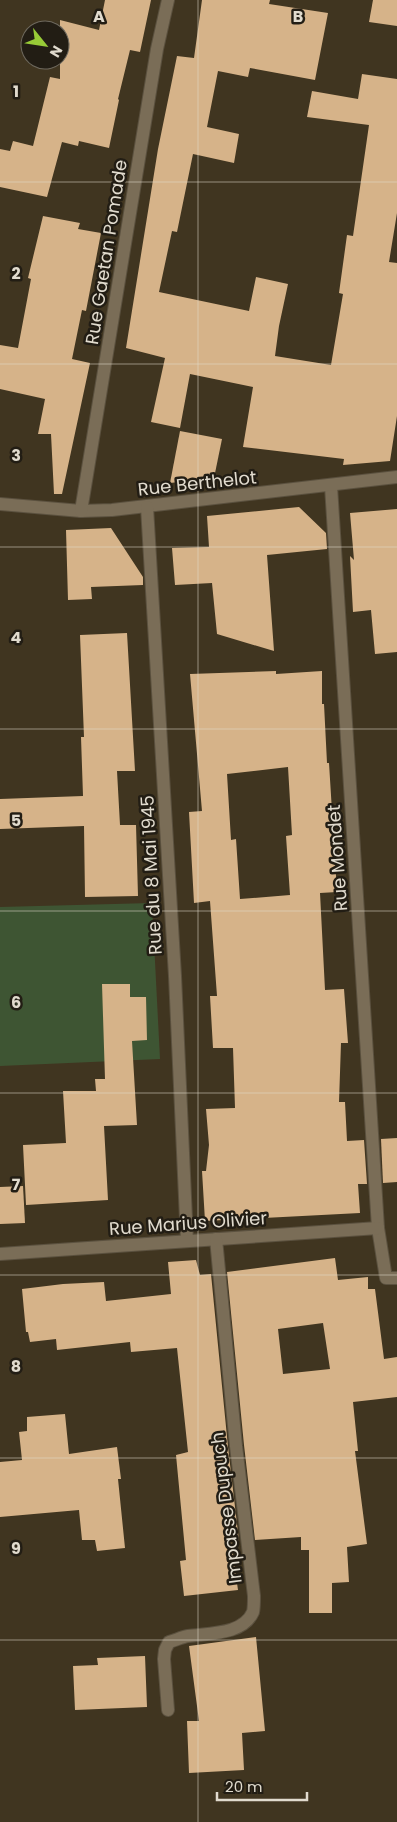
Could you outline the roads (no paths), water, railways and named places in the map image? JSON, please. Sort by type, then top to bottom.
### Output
[{"type":"street","name":"Rue Gaetan Pomade","points":[[81,511],[157,50],[168,0]]},
{"type":"street","name":"Rue Berthelot","points":[[0,504],[81,511],[147,506],[397,477]]},
{"type":"street","name":"Rue Mondet","points":[[331,486],[378,1228],[386,1278],[397,1278]]},
{"type":"street","name":"Rue du 8 Mai 1945","points":[[147,506],[175,976],[188,1241]]},
{"type":"street","name":"Rue Marius Olivier","points":[[0,1254],[378,1228]]},
{"type":"street","name":"Impasse Dupuch","points":[[168,1710],[164,1659],[165,1650],[169,1642],[186,1637],[226,1632],[235,1628],[246,1621],[253,1612],[254,1604],[236,1446],[216,1239]]}]
